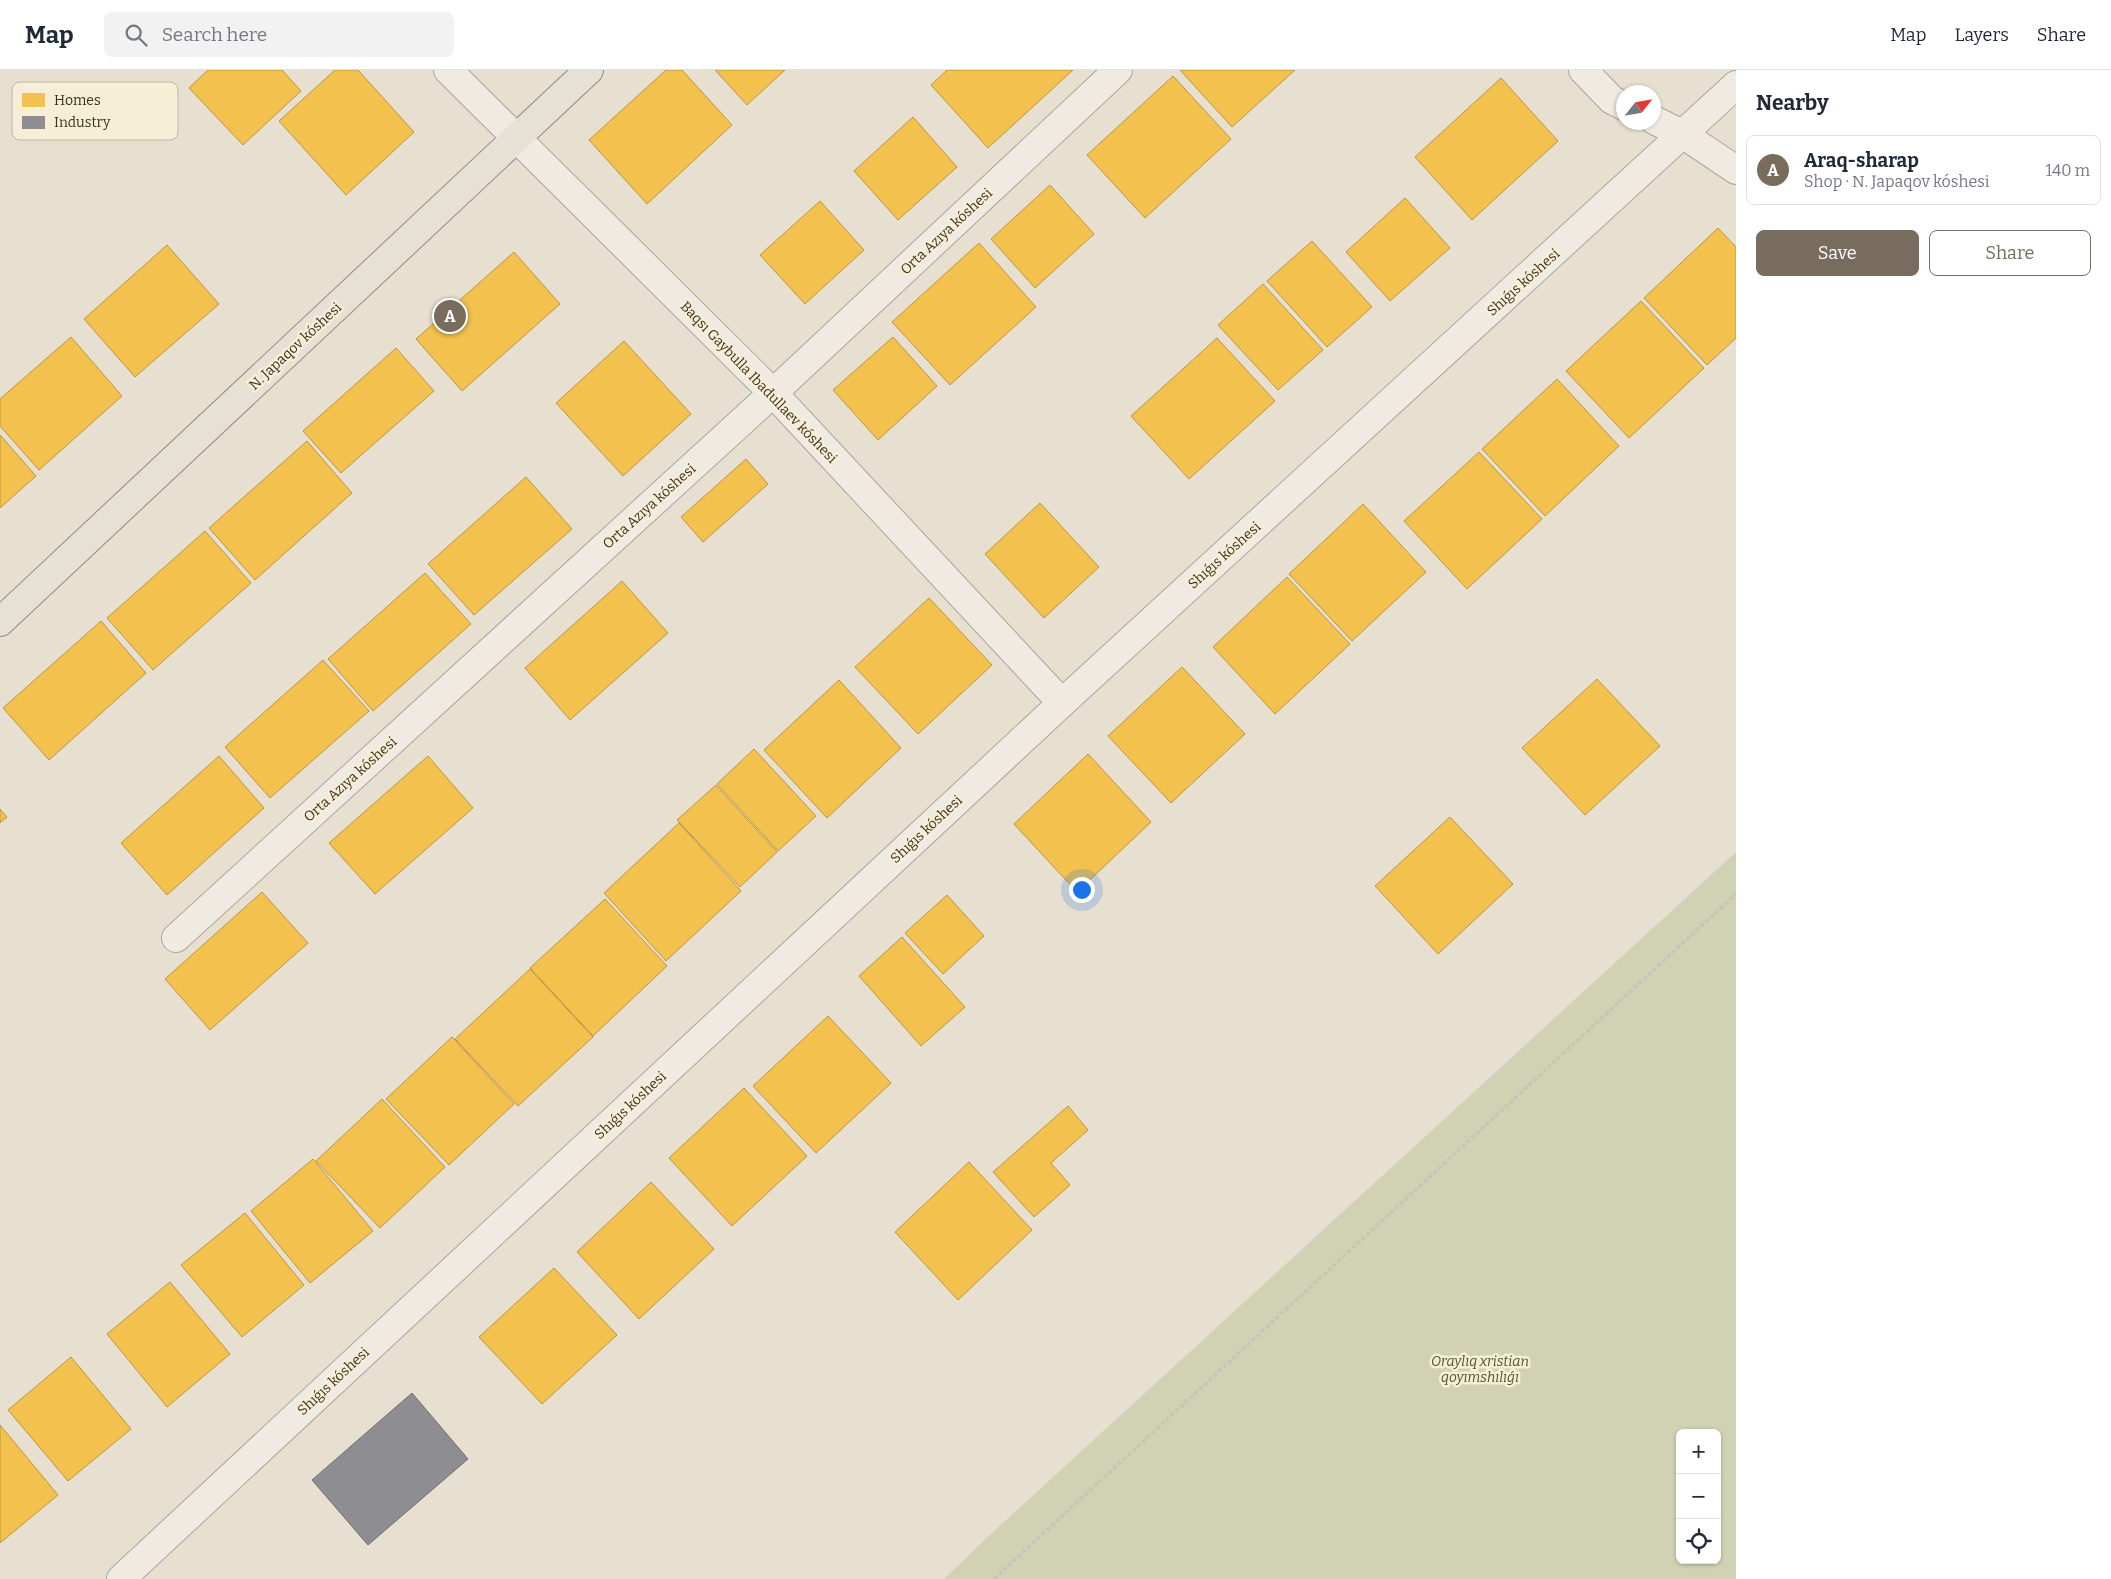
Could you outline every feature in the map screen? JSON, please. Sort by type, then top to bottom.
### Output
[{"type":"main road","name":"N. Japaqov kóshesi","points":[[0,622],[589,70]]},
{"type":"street","name":"Baqsı Gaybulla Ibadullaev kóshesi","points":[[448,70],[774,393],[1062,703]]},
{"type":"street","name":"Orta Azıya kóshesi","points":[[176,938],[774,393],[1118,70]]},
{"type":"street","points":[[1583,70],[1616,102]]},
{"type":"street","name":"Shıǵıs kóshesi","points":[[121,1579],[1062,703],[1684,135],[1736,85]]},
{"type":"street","points":[[1661,124],[1684,135],[1736,170]]},
{"type":"path","points":[[994,1579],[1736,894]]},
{"type":"green space","name":"Oraylıq xristian qoyımshılıǵı","points":[[1736,852],[1736,1579],[944,1579],[993,1532]]},
{"type":"building: Homes","points":[[208,70],[282,70],[301,91],[243,145],[189,88]]},
{"type":"building: Homes","points":[[335,70],[358,70],[414,132],[346,195],[279,121]]},
{"type":"building: Homes","points":[[666,70],[682,70],[732,125],[647,204],[589,140]]},
{"type":"building: Homes","points":[[715,70],[785,70],[747,105]]},
{"type":"building: Homes","points":[[947,70],[1073,70],[988,148],[931,85]]},
{"type":"building: Homes","points":[[1180,70],[1295,70],[1232,127]]},
{"type":"building: Homes","points":[[1173,76],[1231,139],[1145,218],[1087,155]]},
{"type":"building: Homes","points":[[1501,78],[1558,141],[1472,220],[1415,157]]},
{"type":"building: Homes","points":[[913,117],[957,167],[898,220],[854,171]]},
{"type":"building: Homes","points":[[1050,185],[1094,234],[1035,288],[991,239]]},
{"type":"building: Homes","points":[[1405,198],[1450,248],[1390,301],[1346,252]]},
{"type":"building: Homes","points":[[820,201],[864,250],[805,304],[760,255]]},
{"type":"building: Homes","points":[[1718,228],[1736,247],[1736,338],[1707,365],[1644,298]]},
{"type":"building: Homes","points":[[1312,241],[1372,307],[1327,347],[1267,281]]},
{"type":"building: Homes","points":[[979,243],[1036,307],[950,385],[892,322]]},
{"type":"building: Homes","points":[[167,245],[219,304],[135,377],[84,319]]},
{"type":"building: Homes","points":[[514,252],[560,304],[462,391],[416,339]]},
{"type":"building: Homes","points":[[1263,284],[1323,350],[1278,390],[1218,325]]},
{"type":"building: Homes","points":[[1641,301],[1704,368],[1629,438],[1566,371]]},
{"type":"building: Homes","points":[[71,337],[122,396],[39,470],[0,426],[0,399]]},
{"type":"building: Homes","points":[[893,337],[937,386],[878,440],[833,390]]},
{"type":"building: Homes","points":[[1217,338],[1275,401],[1189,479],[1131,416]]},
{"type":"building: Homes","points":[[624,341],[691,414],[623,476],[556,403]]},
{"type":"building: Homes","points":[[396,348],[434,391],[341,473],[303,431]]},
{"type":"building: Homes","points":[[1557,379],[1619,446],[1545,516],[1482,449]]},
{"type":"building: Homes","points":[[0,435],[36,476],[0,508]]},
{"type":"building: Homes","points":[[307,441],[352,493],[255,580],[209,528]]},
{"type":"building: Homes","points":[[1479,452],[1542,519],[1467,589],[1404,521]]},
{"type":"building: Homes","points":[[746,459],[768,484],[703,542],[681,517]]},
{"type":"building: Homes","points":[[526,477],[572,529],[474,615],[428,564]]},
{"type":"building: Homes","points":[[1040,503],[1099,567],[1044,618],[985,554]]},
{"type":"building: Homes","points":[[1363,504],[1426,572],[1352,641],[1289,574]]},
{"type":"building: Homes","points":[[205,531],[251,583],[153,670],[107,618]]},
{"type":"building: Homes","points":[[425,573],[471,624],[373,711],[328,659]]},
{"type":"building: Homes","points":[[1287,577],[1350,644],[1275,714],[1213,647]]},
{"type":"building: Homes","points":[[622,581],[668,633],[570,720],[525,668]]},
{"type":"building: Homes","points":[[929,598],[992,665],[918,734],[855,667]]},
{"type":"building: Homes","points":[[101,621],[146,673],[49,760],[3,708]]},
{"type":"building: Homes","points":[[323,660],[369,711],[270,798],[225,747]]},
{"type":"building: Homes","points":[[1182,667],[1245,734],[1171,803],[1108,736]]},
{"type":"building: Homes","points":[[1597,679],[1660,746],[1585,815],[1522,748]]},
{"type":"building: Homes","points":[[839,680],[901,748],[827,818],[764,750]]},
{"type":"building: Homes","points":[[754,749],[816,816],[778,851],[717,784]]},
{"type":"building: Homes","points":[[1088,754],[1151,822],[1077,892],[1014,824]]},
{"type":"building: Homes","points":[[219,756],[264,808],[167,895],[121,843]]},
{"type":"building: Homes","points":[[428,756],[473,808],[375,894],[329,843]]},
{"type":"building: Homes","points":[[716,785],[777,852],[740,887],[677,820]]},
{"type":"building: Homes","points":[[0,809],[7,817],[0,823]]},
{"type":"building: Homes","points":[[1450,817],[1513,884],[1438,954],[1375,886]]},
{"type":"building: Homes","points":[[679,823],[741,891],[666,961],[604,893]]},
{"type":"building: Homes","points":[[262,892],[308,943],[210,1030],[165,979]]},
{"type":"building: Homes","points":[[947,895],[984,936],[943,974],[905,933]]},
{"type":"building: Homes","points":[[605,899],[667,966],[593,1036],[530,968]]},
{"type":"building: Homes","points":[[902,937],[965,1007],[921,1046],[859,976]]},
{"type":"building: Homes","points":[[530,969],[593,1037],[518,1106],[455,1039]]},
{"type":"building: Homes","points":[[828,1016],[891,1083],[816,1153],[753,1086]]},
{"type":"building: Homes","points":[[452,1037],[514,1104],[449,1165],[386,1099]]},
{"type":"building: Homes","points":[[744,1088],[807,1156],[732,1226],[669,1158]]},
{"type":"building: Homes","points":[[382,1099],[445,1167],[380,1228],[316,1161]]},
{"type":"building: Homes","points":[[1068,1106],[1088,1130],[1051,1163],[1070,1185],[1034,1217],[993,1172]]},
{"type":"building: Homes","points":[[313,1159],[373,1231],[310,1283],[251,1211]]},
{"type":"building: Homes","points":[[969,1162],[1032,1230],[958,1300],[895,1232]]},
{"type":"building: Homes","points":[[651,1182],[714,1249],[639,1319],[577,1252]]},
{"type":"building: Homes","points":[[245,1213],[304,1285],[242,1337],[181,1265]]},
{"type":"building: Homes","points":[[554,1268],[617,1335],[542,1404],[479,1337]]},
{"type":"building: Homes","points":[[170,1282],[230,1354],[167,1407],[107,1334]]},
{"type":"building: Homes","points":[[71,1357],[131,1429],[68,1481],[8,1410]]},
{"type":"building: Homes","points":[[0,1425],[58,1495],[0,1543]]},
{"type":"building: Industry","points":[[412,1393],[468,1459],[368,1545],[312,1480]]},
{"type":"place","name":"Araq-sharap","points":[[450,316]]}]
